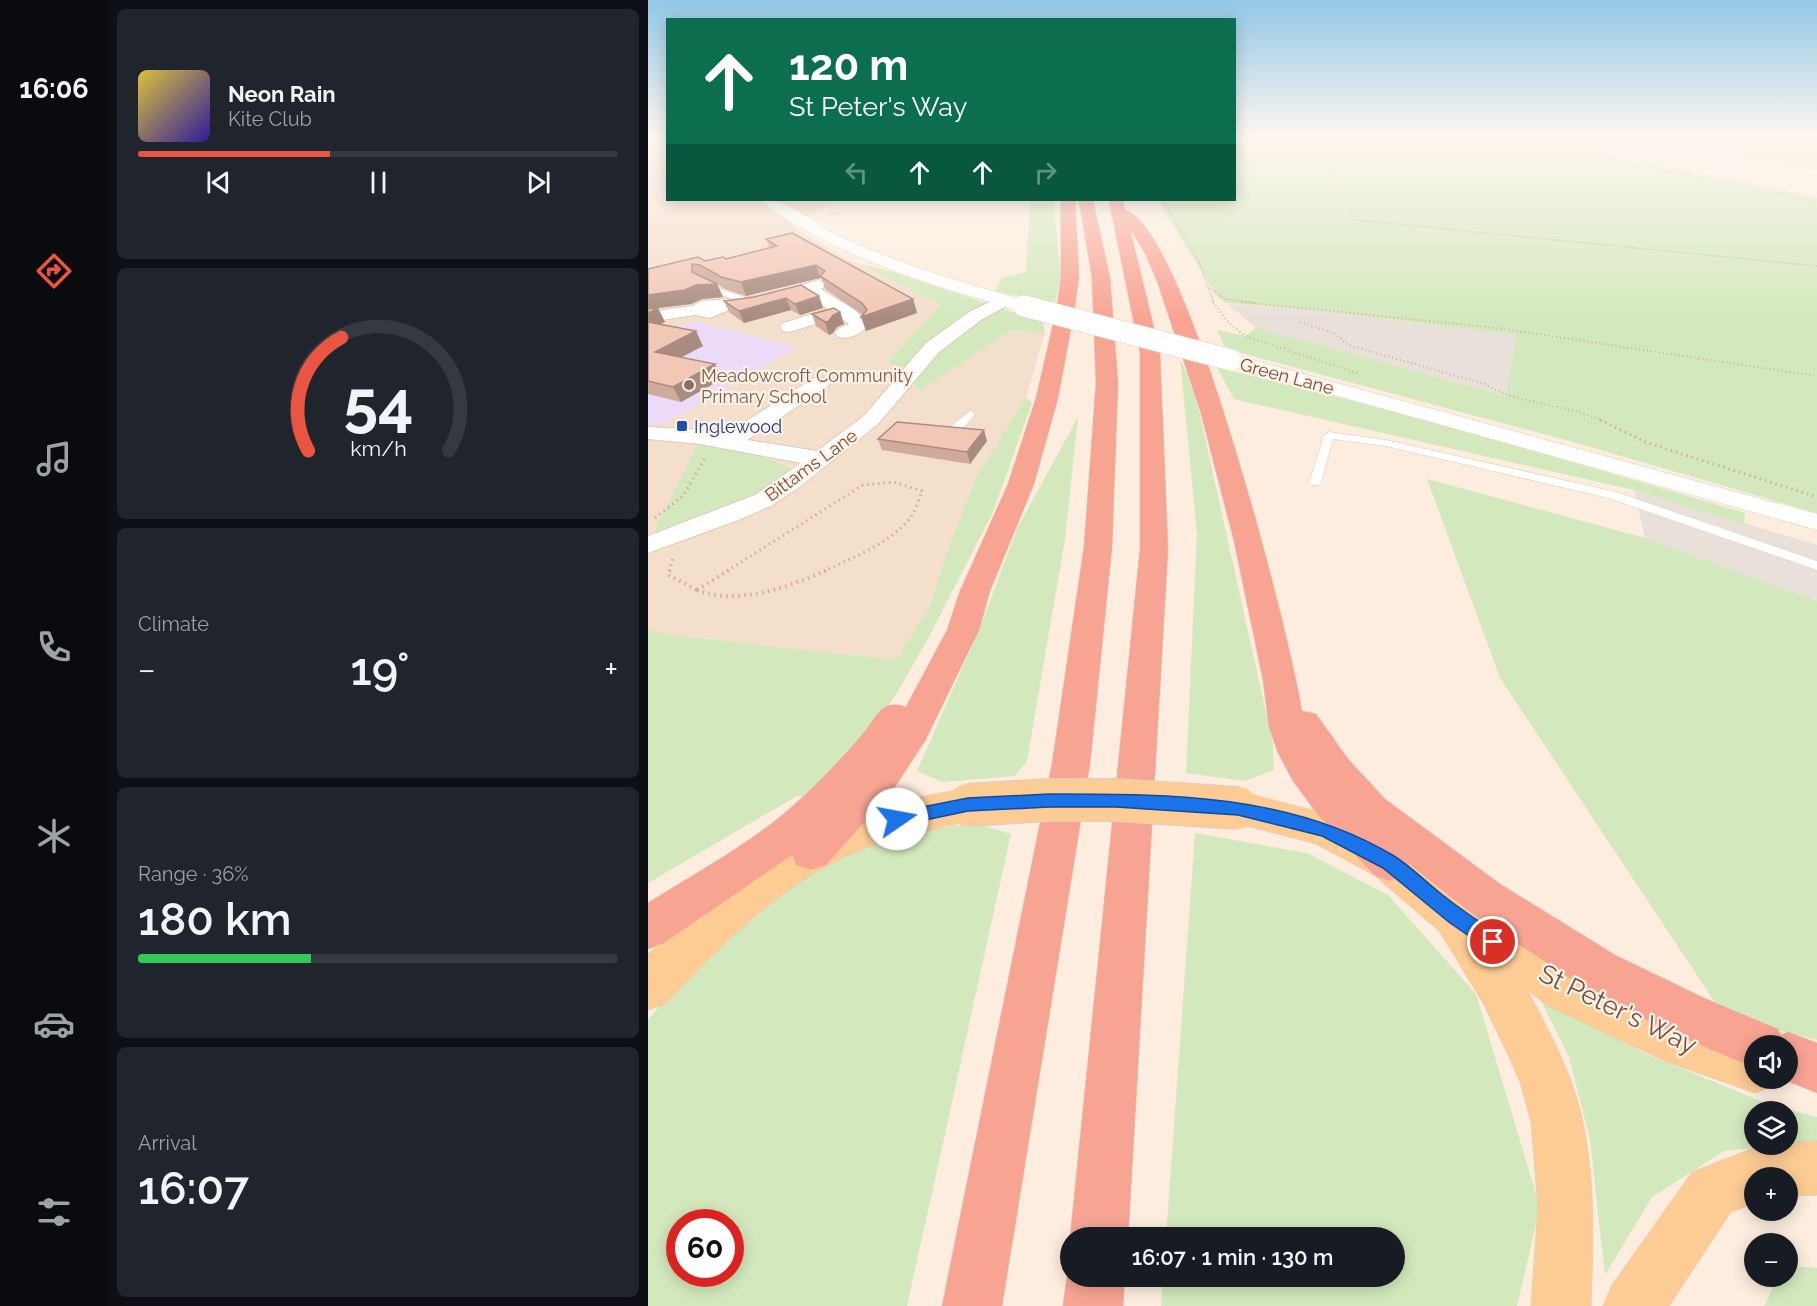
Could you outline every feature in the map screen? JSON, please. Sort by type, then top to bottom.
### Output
[{"type":"highway","points":[[811,852],[879,779],[912,731],[963,630],[975,591],[1020,484],[1047,398],[1066,308],[1070,276],[1068,201]]},
{"type":"highway","points":[[972,1306],[1071,764],[1098,547],[1107,383],[1101,278],[1086,201]]},
{"type":"highway","points":[[1117,204],[1136,225],[1159,263],[1201,373],[1253,563],[1279,674],[1289,734],[1312,781],[1389,862]]},
{"type":"highway","points":[[1100,1227],[1154,549],[1150,353],[1117,204]]},
{"type":"highway","points":[[648,928],[785,837],[838,790],[878,742],[975,591]]},
{"type":"highway","points":[[1279,674],[1298,717],[1335,770],[1371,811],[1485,898],[1599,971],[1691,1017],[1744,1039]]},
{"type":"highway","points":[[1798,1061],[1817,1068]]},
{"type":"highway","points":[[1093,1306],[1095,1287]]},
{"type":"main road","points":[[648,987],[709,926],[763,882],[811,852],[897,819],[968,805],[1049,801],[1116,801],[1238,808],[1325,829],[1389,862],[1456,917],[1500,986],[1528,1042],[1545,1082],[1557,1122],[1566,1208],[1561,1306]]},
{"type":"main road","name":"St Peter's Way","points":[[1456,917],[1567,990],[1684,1045],[1744,1064]]},
{"type":"main road","points":[[648,959],[709,926]]},
{"type":"main road","points":[[1798,1082],[1817,1088]]},
{"type":"main road","points":[[1633,1306],[1712,1192],[1769,1170],[1817,1168]]},
{"type":"street","name":"Green Lane","points":[[770,201],[793,221],[848,245],[908,270],[1004,300],[1231,360],[1817,522]]},
{"type":"street","points":[[648,317],[697,310],[708,304],[722,306],[750,303],[813,286],[860,324],[844,333]]},
{"type":"street","name":"Bittams Lane","points":[[648,545],[764,500],[824,459],[871,420],[932,348],[975,316],[1004,300]]},
{"type":"street","points":[[789,327],[843,310]]},
{"type":"street","points":[[723,440],[789,397],[821,382]]},
{"type":"street","points":[[648,433],[723,440],[824,459]]},
{"type":"lane","points":[[702,281],[721,292],[741,297],[750,303]]},
{"type":"lane","points":[[925,432],[947,435],[953,432],[970,414]]},
{"type":"lane","points":[[1315,483],[1329,435],[1386,443],[1612,495],[1817,566]]},
{"type":"path","points":[[1343,197],[1355,220],[1817,266]]},
{"type":"path","points":[[1789,197],[1817,203]]},
{"type":"path","points":[[1164,201],[1199,262],[1215,306],[1245,336]]},
{"type":"path","points":[[1209,288],[1226,298],[1244,302],[1497,328],[1817,376]]},
{"type":"path","points":[[1300,322],[1334,333],[1348,345],[1485,384],[1501,393],[1573,409],[1648,443],[1817,496]]},
{"type":"path","points":[[648,524],[683,496],[723,440]]},
{"type":"path","points":[[679,534],[668,575],[695,591],[720,596],[777,589],[858,556],[910,519],[922,491],[905,483],[882,481],[863,485],[695,591]]},
{"type":"shaded area","points":[[648,197],[666,197],[666,201],[834,201],[792,226],[838,254],[941,305],[888,361],[919,391],[1012,330],[1045,333],[1026,397],[975,480],[951,541],[929,608],[896,660],[664,634],[648,629]]},
{"type":"shaded area","points":[[1228,304],[1317,310],[1517,335],[1507,396],[1256,328]]},
{"type":"shaded area","name":"Meadowcroft Community Primary School","points":[[693,321],[797,347],[662,425],[648,423],[648,341]]},
{"type":"shaded area","points":[[1634,490],[1817,545],[1817,601],[1645,538]]},
{"type":"green space","points":[[1236,197],[1817,197],[1817,513],[1573,442],[1226,349],[1217,330],[1245,336],[1256,328],[1506,396],[1517,335],[1317,310],[1226,303],[1218,298],[1158,201],[1236,201]]},
{"type":"green space","points":[[1030,201],[1053,201],[1061,276],[1055,303],[995,291],[1001,278],[1026,272]]},
{"type":"green space","points":[[859,264],[886,270],[1043,322],[1045,333],[1012,330],[920,391],[888,361],[941,305]]},
{"type":"green space","points":[[1180,359],[1194,388],[1273,744],[1274,770],[1245,781],[1186,773],[1197,534]]},
{"type":"green space","points":[[1217,368],[1416,418],[1745,513],[1744,524],[1634,490],[1234,399]]},
{"type":"green space","points":[[1026,397],[1032,403],[993,512],[930,635],[894,698],[854,749],[811,796],[797,796],[648,883],[648,629],[664,634],[896,660],[929,608],[951,541],[975,480]]},
{"type":"green space","points":[[1078,417],[1065,539],[1027,761],[1015,776],[943,782],[917,771],[981,625],[1017,529]]},
{"type":"green space","points":[[699,443],[749,451],[790,468],[773,487],[713,522],[653,534]]},
{"type":"green space","points":[[1427,479],[1645,538],[1817,601],[1817,1040],[1724,1016],[1500,678]]},
{"type":"green space","points":[[975,823],[1011,834],[907,1306],[648,1306],[648,1020],[696,961],[778,892],[854,851],[915,832]]},
{"type":"green space","points":[[1195,833],[1307,853],[1388,895],[1476,994],[1540,1207],[1517,1306],[1161,1306],[1162,1287],[1405,1287],[1405,1227],[1167,1227]]},
{"type":"green space","points":[[1538,995],[1644,1053],[1761,1101],[1744,1101],[1744,1149],[1724,1151],[1652,1197],[1605,1275],[1590,1140],[1569,1057]]},
{"type":"green space","points":[[1798,1112],[1817,1117],[1817,1142],[1798,1144]]},
{"type":"green space","points":[[1798,1267],[1817,1268],[1817,1306],[1764,1306],[1773,1287],[1798,1287]]},
{"type":"building","points":[[792,233],[913,299],[861,317],[867,310],[862,303],[820,276],[825,271],[816,265],[741,282],[721,277],[700,265],[692,264],[692,272],[717,284],[696,285],[685,290],[648,295],[648,269],[698,257],[705,261],[723,257],[726,259],[777,246],[766,239]]},
{"type":"building","points":[[801,285],[819,296],[795,304],[786,298],[739,311],[724,301],[754,297]]},
{"type":"building","points":[[834,308],[840,312],[833,315],[829,321],[825,322],[812,314]]},
{"type":"building","points":[[648,322],[696,331],[655,352],[715,364],[673,387],[648,381]]},
{"type":"building","points":[[897,422],[984,430],[967,452],[878,439]]},
{"type":"place","name":"Meadowcroft Community Primary School","points":[[689,385]]},
{"type":"place","name":"Inglewood","points":[[682,426]]},
{"type":"route","points":[[897,819],[968,805],[1049,801],[1116,801],[1238,808],[1325,829],[1389,862],[1456,917],[1493,942]]}]
